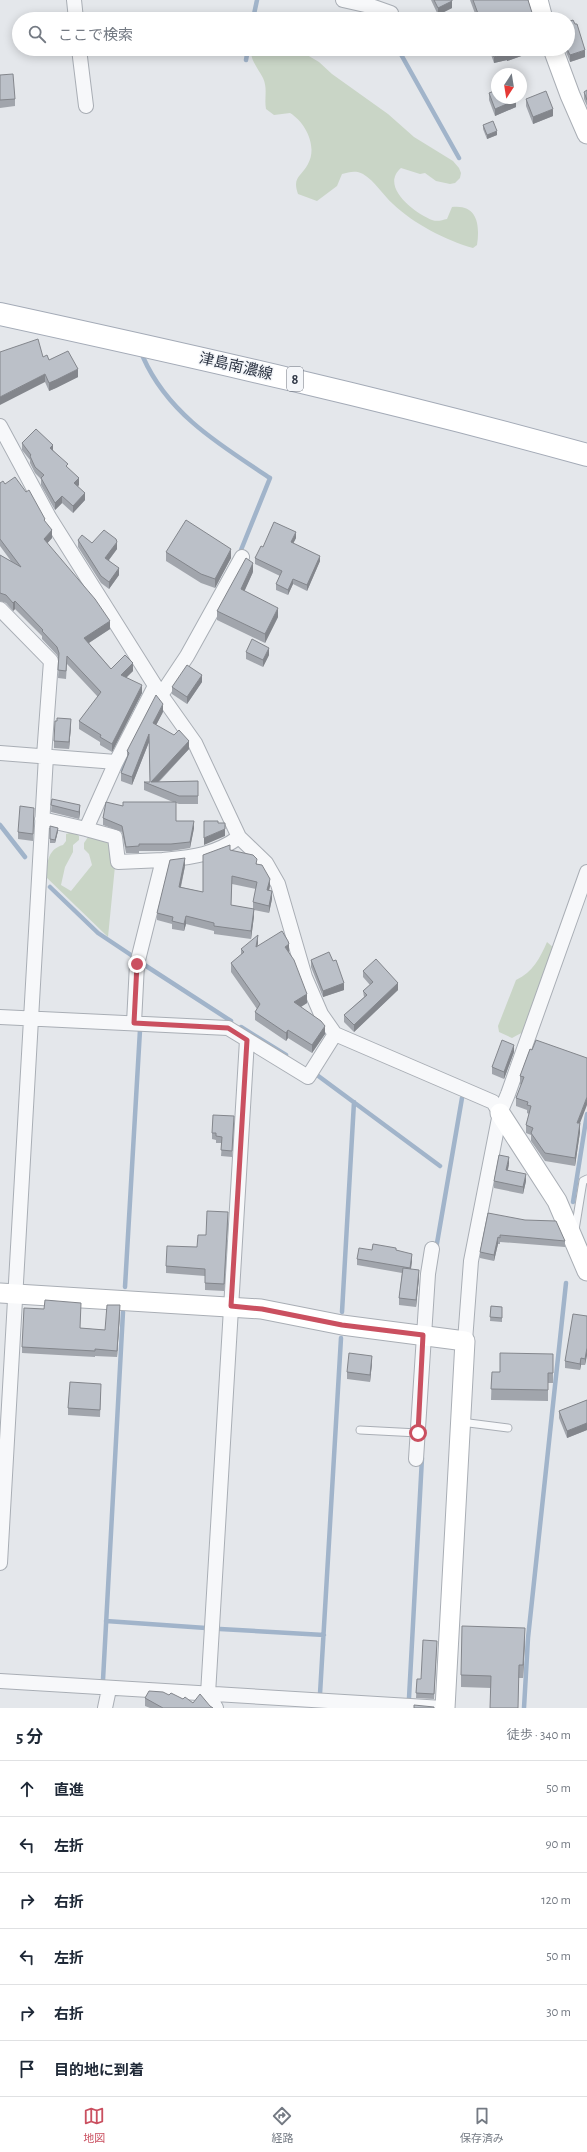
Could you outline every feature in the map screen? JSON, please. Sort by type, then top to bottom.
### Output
[{"type":"main road","name":"津島南濃線","points":[[0,314],[314,384],[493,429],[587,455]]},
{"type":"street","points":[[74,0],[75,12]]},
{"type":"street","points":[[343,0],[388,12]]},
{"type":"street","points":[[538,0],[541,12]]},
{"type":"street","points":[[80,56],[86,106]]},
{"type":"street","points":[[556,56],[587,134]]},
{"type":"street","points":[[0,426],[49,517],[158,690],[195,743],[239,837],[266,863],[278,884],[305,977],[321,1014],[335,1034],[493,1102],[558,1201],[587,1271]]},
{"type":"street","points":[[86,830],[116,762],[158,690],[187,656],[242,557]]},
{"type":"street","points":[[0,609],[51,661],[31,1018],[8,1293],[0,1563]]},
{"type":"street","points":[[0,753],[116,762]]},
{"type":"street","points":[[42,819],[115,837],[118,862],[201,857],[229,844],[239,837]]},
{"type":"street","points":[[134,1023],[137,964],[163,860]]},
{"type":"street","points":[[0,1681],[109,1689],[444,1708],[460,1421],[471,1261],[500,1113],[587,872]]},
{"type":"street","points":[[0,1017],[228,1028],[308,1078],[335,1034]]},
{"type":"street","points":[[216,1708],[208,1694],[247,1040]]},
{"type":"street","points":[[416,1459],[423,1335],[428,1274],[432,1249]]},
{"type":"street","points":[[8,1293],[262,1309],[342,1325],[465,1341]]},
{"type":"street","points":[[105,1708],[109,1689]]},
{"type":"lane","points":[[574,1239],[583,1181],[587,1179]]},
{"type":"lane","points":[[460,1421],[508,1428]]},
{"type":"lane","points":[[360,1430],[418,1433]]},
{"type":"green space","points":[[252,56],[309,56],[388,114],[414,137],[453,161],[461,173],[460,178],[455,183],[450,184],[436,181],[425,173],[420,174],[401,168],[395,175],[394,183],[402,199],[409,206],[432,220],[438,221],[447,219],[452,207],[467,209],[472,213],[477,224],[477,245],[473,248],[462,245],[420,225],[389,200],[371,180],[358,172],[342,174],[337,186],[317,201],[298,194],[296,188],[297,180],[311,157],[311,142],[301,122],[290,113],[274,115],[266,109],[266,90],[263,78]]},
{"type":"green space","points":[[73,832],[79,836],[79,840],[73,845],[73,852],[65,867],[61,885],[71,891],[92,865],[89,854],[84,849],[84,843],[90,834],[113,840],[115,866],[108,937],[46,877],[48,861],[51,853],[63,845],[66,841],[66,834]]},
{"type":"green space","points":[[547,942],[555,949],[525,1031],[512,1038],[499,1032],[498,1026],[516,980],[531,969],[539,959]]},
{"type":"building","points":[[434,0],[452,0],[452,1],[438,8]]},
{"type":"building","points":[[473,0],[528,0],[532,12],[477,12]]},
{"type":"building","points":[[575,24],[577,24],[585,50],[575,53]]},
{"type":"building","points":[[13,74],[15,99],[0,100],[0,75]]},
{"type":"building","points":[[587,90],[587,100],[584,92]]},
{"type":"building","points":[[546,91],[553,109],[533,117],[527,99]]},
{"type":"building","points":[[493,104],[507,104],[495,109]]},
{"type":"building","points":[[493,121],[497,131],[487,135],[483,125]]},
{"type":"building","points":[[38,339],[43,357],[47,355],[49,360],[68,351],[78,369],[49,383],[45,374],[0,397],[0,352]]},
{"type":"building","points":[[36,429],[53,445],[50,448],[68,464],[66,466],[79,478],[74,483],[85,493],[73,506],[62,496],[55,503],[41,478],[44,475],[35,467],[30,456],[31,455],[22,443]]},
{"type":"building","points":[[15,477],[26,492],[29,490],[45,519],[44,520],[52,530],[44,539],[95,599],[110,621],[84,638],[111,669],[125,655],[133,663],[121,675],[142,685],[112,744],[79,721],[101,692],[67,656],[66,671],[58,670],[59,653],[57,647],[15,601],[13,603],[6,595],[0,593],[0,555],[21,567],[0,539],[0,483],[3,481],[5,484]]},
{"type":"building","points":[[186,520],[231,549],[215,579],[201,574],[166,552]]},
{"type":"building","points":[[274,522],[296,532],[291,542],[320,556],[307,585],[293,579],[288,590],[276,584],[282,571],[255,558],[261,546],[263,547]]},
{"type":"building","points":[[104,530],[116,539],[117,542],[105,558],[119,568],[109,582],[101,576],[78,540],[82,535],[92,543]]},
{"type":"building","points":[[246,558],[253,563],[241,589],[278,608],[265,634],[217,611]]},
{"type":"building","points":[[252,639],[269,648],[263,660],[246,652]]},
{"type":"building","points":[[187,665],[202,675],[187,697],[172,687]]},
{"type":"building","points":[[156,695],[163,704],[153,723],[174,735],[179,730],[189,741],[151,782],[198,781],[198,796],[179,796],[144,782],[150,782],[149,734],[132,777],[121,773],[129,753],[127,751]]},
{"type":"building","points":[[57,718],[71,719],[69,742],[54,741],[55,721],[57,721]]},
{"type":"building","points":[[52,799],[80,805],[79,812],[51,805]]},
{"type":"building","points":[[106,802],[123,806],[123,802],[176,802],[176,821],[194,821],[190,842],[171,844],[139,844],[139,846],[126,847],[122,826],[103,818]]},
{"type":"building","points":[[20,806],[34,808],[33,834],[18,832]]},
{"type":"building","points":[[204,821],[218,821],[218,823],[225,823],[225,829],[204,838]]},
{"type":"building","points":[[50,826],[58,828],[55,840],[50,839]]},
{"type":"building","points":[[230,845],[230,850],[253,855],[257,859],[256,864],[262,865],[270,879],[267,890],[272,891],[269,906],[253,902],[257,882],[232,876],[231,905],[254,909],[251,931],[214,926],[214,923],[186,916],[184,924],[172,921],[173,917],[157,913],[170,860],[185,858],[179,887],[203,892],[203,855]]},
{"type":"building","points":[[282,931],[289,944],[285,947],[294,960],[307,994],[294,1002],[321,1021],[325,1026],[312,1045],[288,1030],[286,1033],[255,1012],[260,1004],[231,963],[244,952],[241,949],[258,935],[256,947]]},
{"type":"building","points":[[329,952],[333,961],[336,960],[344,983],[323,991],[311,960]]},
{"type":"building","points":[[376,959],[398,983],[354,1025],[344,1015],[367,995],[363,991],[373,982],[363,971]]},
{"type":"building","points":[[502,1040],[514,1045],[504,1072],[492,1067]]},
{"type":"building","points":[[536,1040],[587,1058],[587,1097],[577,1123],[580,1123],[575,1158],[545,1153],[531,1133],[533,1128],[526,1125],[531,1106],[527,1105],[528,1102],[516,1098],[524,1077],[520,1076],[530,1049],[532,1050]]},
{"type":"building","points":[[213,1115],[234,1116],[232,1151],[221,1150],[222,1137],[216,1136],[216,1133],[212,1133]]},
{"type":"building","points":[[499,1155],[509,1157],[506,1170],[526,1174],[523,1187],[494,1181]]},
{"type":"building","points":[[207,1211],[228,1212],[224,1284],[205,1283],[205,1269],[166,1266],[167,1246],[197,1247],[198,1235],[206,1235]]},
{"type":"building","points":[[488,1213],[525,1220],[556,1221],[565,1241],[500,1235],[500,1238],[498,1237],[494,1255],[480,1252]]},
{"type":"building","points":[[373,1244],[396,1248],[396,1250],[412,1254],[410,1268],[357,1259],[359,1248],[372,1250]]},
{"type":"building","points":[[403,1268],[419,1270],[416,1300],[399,1298]]},
{"type":"building","points":[[45,1300],[81,1303],[80,1328],[105,1330],[107,1305],[120,1305],[117,1351],[22,1347],[24,1308],[44,1309]]},
{"type":"building","points":[[491,1306],[502,1307],[502,1318],[490,1317]]},
{"type":"building","points":[[573,1314],[587,1316],[587,1348],[585,1359],[581,1358],[580,1364],[565,1361]]},
{"type":"building","points":[[349,1353],[372,1356],[370,1375],[347,1372]]},
{"type":"building","points":[[500,1353],[553,1354],[553,1373],[548,1373],[548,1390],[491,1389],[492,1372],[500,1372]]},
{"type":"building","points":[[70,1382],[101,1384],[100,1410],[68,1408]]},
{"type":"building","points":[[587,1400],[587,1423],[567,1431],[559,1411]]},
{"type":"building","points":[[462,1626],[525,1628],[523,1665],[519,1665],[518,1708],[490,1708],[491,1676],[461,1675]]},
{"type":"building","points":[[423,1640],[437,1641],[434,1694],[416,1693],[417,1679],[421,1679]]},
{"type":"building","points":[[149,1691],[163,1692],[169,1695],[171,1693],[183,1699],[185,1697],[193,1703],[200,1694],[213,1708],[163,1708],[145,1698]]},
{"type":"building","points":[[414,1705],[434,1707],[434,1708],[414,1708]]},
{"type":"waterway","points":[[254,12],[257,0]]},
{"type":"waterway","points":[[246,60],[247,56]]},
{"type":"waterway","points":[[402,56],[459,158]]},
{"type":"waterway","points":[[143,357],[166,395],[181,412],[214,440],[270,478],[239,555]]},
{"type":"waterway","points":[[122,769],[129,754]]},
{"type":"waterway","points":[[0,825],[25,857]]},
{"type":"waterway","points":[[50,887],[98,933],[134,957]]},
{"type":"waterway","points":[[143,967],[143,964],[231,1021]]},
{"type":"waterway","points":[[241,1027],[286,1055]]},
{"type":"waterway","points":[[125,1287],[140,1030]]},
{"type":"waterway","points":[[317,1075],[440,1166]]},
{"type":"waterway","points":[[436,1249],[462,1098]]},
{"type":"waterway","points":[[342,1312],[354,1102]]},
{"type":"waterway","points":[[573,1202],[587,1114]]},
{"type":"waterway","points":[[524,1708],[528,1638],[566,1283]]},
{"type":"waterway","points":[[103,1680],[123,1312]]},
{"type":"waterway","points":[[320,1694],[341,1338]]},
{"type":"waterway","points":[[409,1698],[422,1458]]},
{"type":"waterway","points":[[106,1621],[206,1628]]},
{"type":"waterway","points":[[220,1629],[324,1635]]},
{"type":"route","points":[[137,964],[134,1023],[228,1028],[247,1040],[231,1306],[262,1309],[342,1325],[423,1335],[418,1433]]}]
